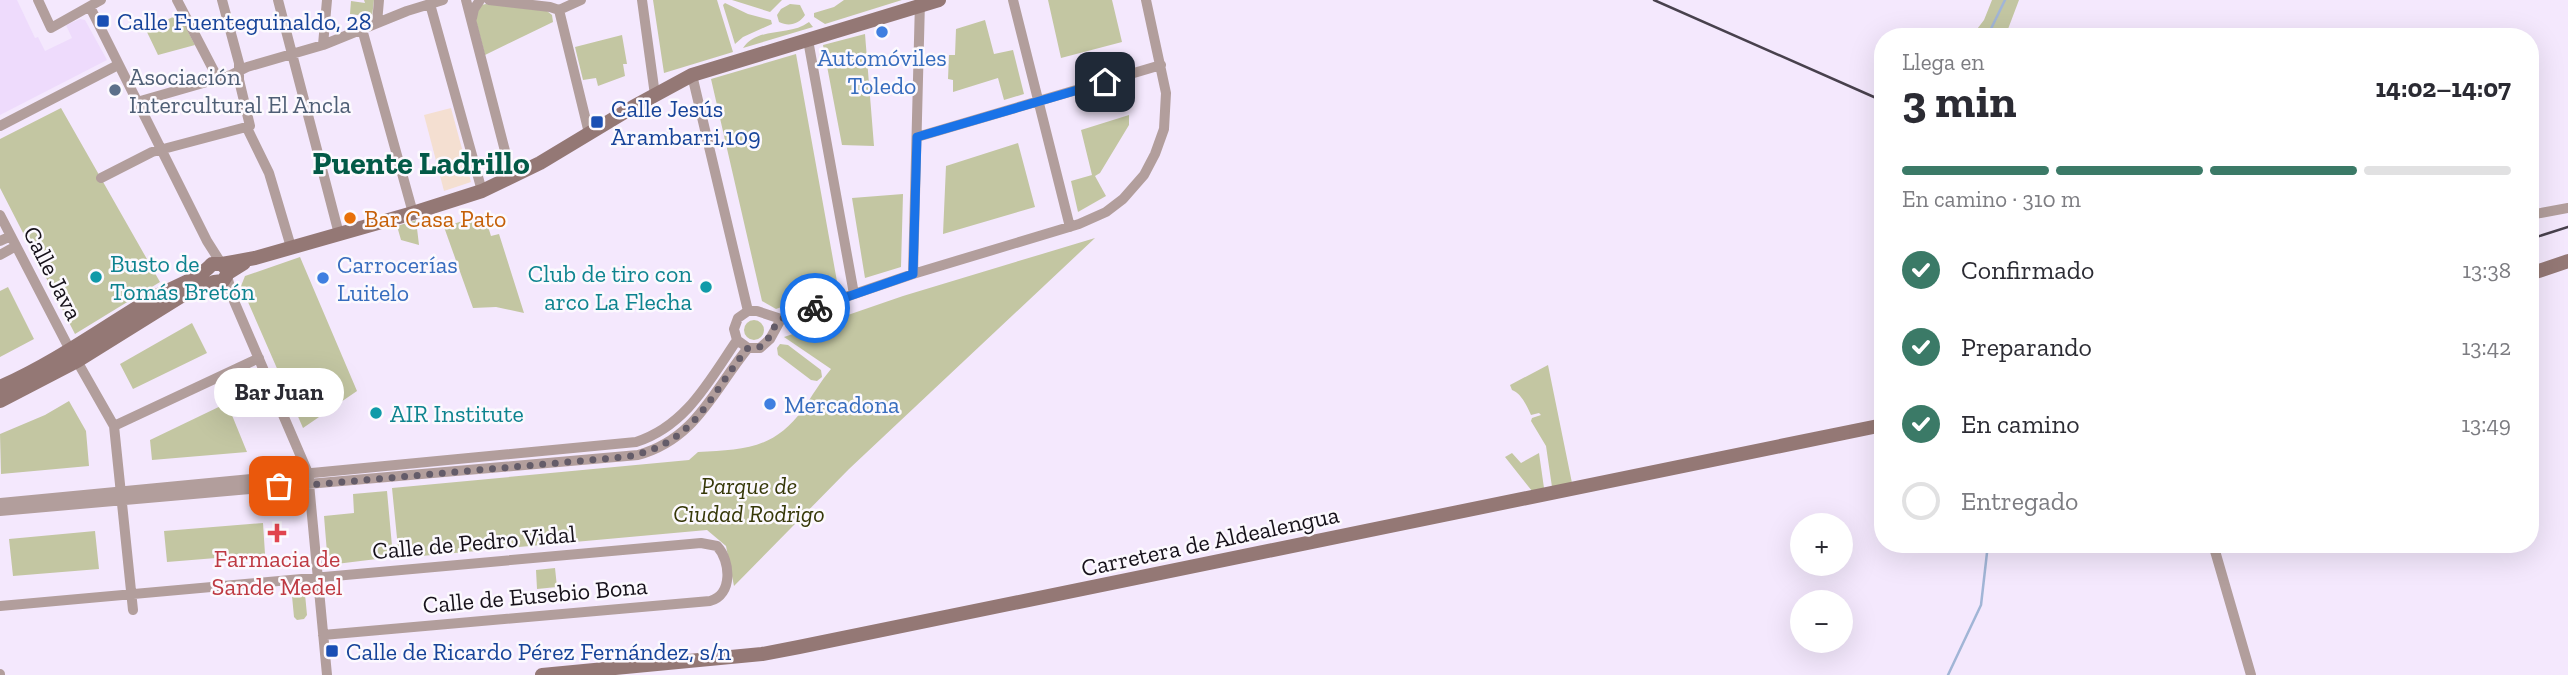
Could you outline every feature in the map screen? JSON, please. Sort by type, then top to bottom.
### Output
[{"type":"street","points":[[38,0],[51,28],[94,4]]},
{"type":"street","points":[[76,0],[94,4]]},
{"type":"street","points":[[177,0],[215,73]]},
{"type":"street","points":[[222,0],[239,64],[249,127],[269,173],[291,247]]},
{"type":"street","points":[[278,0],[340,234]]},
{"type":"street","points":[[323,45],[327,0]]},
{"type":"street","points":[[377,23],[379,0]]},
{"type":"street","points":[[138,102],[323,45],[443,0]]},
{"type":"street","points":[[466,0],[512,178]]},
{"type":"street","points":[[472,18],[480,0]]},
{"type":"street","points":[[489,0],[559,10],[581,0]]},
{"type":"street","points":[[642,0],[655,94]]},
{"type":"street","points":[[0,401],[73,355],[183,295],[219,272],[255,258],[482,191],[512,178],[692,75],[920,3],[939,0]]},
{"type":"street","points":[[1013,0],[1070,227]]},
{"type":"street","points":[[781,319],[766,344],[754,349],[737,341],[734,329],[738,318],[748,311],[781,319],[913,274],[1070,227],[1099,215],[1123,199],[1133,190],[1156,154],[1164,129],[1166,93],[1146,0]]},
{"type":"street","points":[[913,274],[920,3]]},
{"type":"street","points":[[94,4],[118,65],[233,297],[308,473],[327,675]]},
{"type":"street","points":[[430,4],[482,191]]},
{"type":"street","points":[[559,10],[589,133]]},
{"type":"street","points":[[362,29],[413,213]]},
{"type":"street","points":[[808,40],[854,295]]},
{"type":"street","points":[[0,126],[118,65]]},
{"type":"street","points":[[917,137],[1161,65]]},
{"type":"street","points":[[692,75],[748,311]]},
{"type":"street","points":[[101,178],[152,152],[249,127]]},
{"type":"street","points":[[2539,213],[2568,208]]},
{"type":"street","name":"Calle Java","points":[[0,215],[73,355],[114,426]]},
{"type":"street","points":[[0,241],[11,236]]},
{"type":"street","points":[[0,255],[16,246]]},
{"type":"street","points":[[2539,271],[2568,261]]},
{"type":"street","points":[[764,314],[771,323],[772,333]]},
{"type":"street","points":[[0,511],[295,477],[308,473],[636,442],[655,435],[687,412],[737,341]]},
{"type":"street","points":[[0,503],[309,485],[625,457],[650,451],[684,432],[748,348]]},
{"type":"street","points":[[0,387],[73,355]]},
{"type":"street","points":[[133,610],[114,426],[260,358]]},
{"type":"street","name":"Carretera de Aldealengua","points":[[542,675],[774,652],[1874,427]]},
{"type":"street","name":"Calle de Pedro Vidal","points":[[0,606],[701,543],[709,543],[719,548],[726,559],[726,568]]},
{"type":"street","points":[[2216,553],[2251,675]]},
{"type":"street","name":"Calle de Eusebio Bona","points":[[323,635],[710,601],[724,592],[726,568]]},
{"type":"shaded area","points":[[0,0],[17,0],[35,38],[38,37],[45,51],[72,38],[66,25],[80,19],[85,20],[107,60],[0,115]]},
{"type":"shaded area","points":[[451,108],[471,182],[444,191],[424,115]]},
{"type":"green space","points":[[364,0],[374,0],[372,17],[350,14],[351,1],[365,3]]},
{"type":"green space","points":[[653,0],[717,0],[733,52],[664,73]]},
{"type":"green space","points":[[732,0],[782,0],[770,12]]},
{"type":"green space","points":[[844,0],[902,0],[825,24],[814,17],[814,13],[834,7]]},
{"type":"green space","points":[[1048,0],[1112,0],[1122,42],[1061,58]]},
{"type":"green space","points":[[1992,0],[2019,0],[2008,28],[1978,28]]},
{"type":"green space","points":[[725,3],[748,14],[771,20],[772,24],[743,37],[735,44],[723,5]]},
{"type":"green space","points":[[790,4],[800,5],[805,15],[794,24],[779,22],[777,15]]},
{"type":"green space","points":[[481,5],[547,11],[552,15],[553,22],[485,55],[475,17]]},
{"type":"green space","points":[[179,14],[195,45],[158,55],[146,30]]},
{"type":"green space","points":[[985,20],[994,54],[1013,50],[1024,94],[1004,100],[998,78],[953,92],[953,80],[948,79],[949,55],[955,55],[956,29]]},
{"type":"green space","points":[[809,22],[813,27],[743,48],[757,37],[801,27]]},
{"type":"green space","points":[[865,34],[874,146],[842,145],[823,45]]},
{"type":"green space","points":[[622,35],[627,64],[623,64],[625,76],[598,86],[596,78],[583,80],[575,47]]},
{"type":"green space","points":[[796,54],[838,287],[776,309],[762,301],[711,79]]},
{"type":"green space","points":[[61,108],[160,282],[75,334],[0,188],[0,139]]},
{"type":"green space","points":[[1129,115],[1129,125],[1100,173],[1095,176],[1106,196],[1078,212],[1071,181],[1092,175],[1081,130]]},
{"type":"green space","points":[[1018,143],[1035,207],[943,234],[946,166]]},
{"type":"green space","points":[[903,194],[901,267],[865,278],[852,198]]},
{"type":"green space","points":[[484,214],[491,236],[499,234],[524,313],[496,307],[473,308],[444,227]]},
{"type":"green space","points":[[416,220],[419,245],[401,240],[397,226]]},
{"type":"green space","name":"Parque de Ciudad Rodrigo","points":[[1095,238],[849,469],[734,586],[726,546],[707,530],[399,558],[392,488],[689,460],[698,452],[757,445],[769,440],[792,422],[831,369],[784,337],[903,296]]},
{"type":"green space","points":[[300,257],[357,391],[303,428],[241,286],[245,276]]},
{"type":"green space","points":[[8,287],[34,339],[0,357],[0,291]]},
{"type":"green space","points":[[750,320],[758,320],[764,330],[758,340],[750,340],[744,334],[744,326]]},
{"type":"green space","points":[[192,323],[207,353],[133,389],[120,364]]},
{"type":"green space","points":[[780,344],[788,345],[821,370],[822,377],[817,381],[811,380],[778,355],[777,348]]},
{"type":"green space","points":[[1548,365],[1572,483],[1552,487],[1546,446],[1531,421],[1541,415],[1531,415],[1510,385]]},
{"type":"green space","points":[[69,401],[86,431],[89,466],[1,474],[0,434],[45,415]]},
{"type":"green space","points":[[227,403],[247,452],[152,460],[150,440]]},
{"type":"green space","points":[[1512,453],[1521,463],[1539,453],[1544,488],[1532,491],[1505,457]]},
{"type":"green space","points":[[387,491],[393,557],[328,565],[324,516],[354,513],[353,494]]},
{"type":"green space","points":[[263,523],[265,554],[167,562],[164,531]]},
{"type":"green space","points":[[95,531],[99,569],[13,576],[9,539]]},
{"type":"green space","points":[[555,568],[557,587],[537,589],[536,570]]},
{"type":"green space","points":[[295,593],[305,594],[307,615],[304,619],[297,620],[294,617],[292,596]]},
{"type":"waterway","points":[[1991,28],[2005,0]]},
{"type":"waterway","points":[[1948,675],[1981,605],[1987,553]]},
{"type":"railway","points":[[1654,0],[1874,97]]},
{"type":"railway","points":[[2539,236],[2568,227]]},
{"type":"way so far","points":[[279,486],[638,455],[661,447],[684,432],[748,348],[760,348],[766,344],[781,319],[815,308]]},
{"type":"place","name":"Calle Fuenteguinaldo, 28","points":[[103,21]]},
{"type":"place","name":"Automóviles Toledo","points":[[882,32]]},
{"type":"place","name":"Asociación Intercultural El Ancla","points":[[115,90]]},
{"type":"place","name":"Calle Jesús Arambarri,109","points":[[597,122]]},
{"type":"place","name":"Bar Casa Pato","points":[[350,218]]},
{"type":"place","name":"Busto de Tomás Bretón","points":[[96,277]]},
{"type":"place","name":"Carrocerías Luitelo","points":[[323,278]]},
{"type":"place","name":"Club de tiro con arco La Flecha","points":[[706,287]]},
{"type":"place","name":"Mercadona","points":[[770,404]]},
{"type":"place","name":"AIR Institute","points":[[376,413]]},
{"type":"place","name":"Bar Juan","points":[[279,486]]},
{"type":"place","name":"Farmacia de Sande Medel","points":[[277,533]]},
{"type":"place","name":"Calle de Ricardo Pérez Fernández, s/n","points":[[332,651]]},
{"type":"district","name":"Puente Ladrillo","points":[[421,163]]},
{"type":"route","points":[[815,308],[913,274],[917,137],[1105,82]]}]
